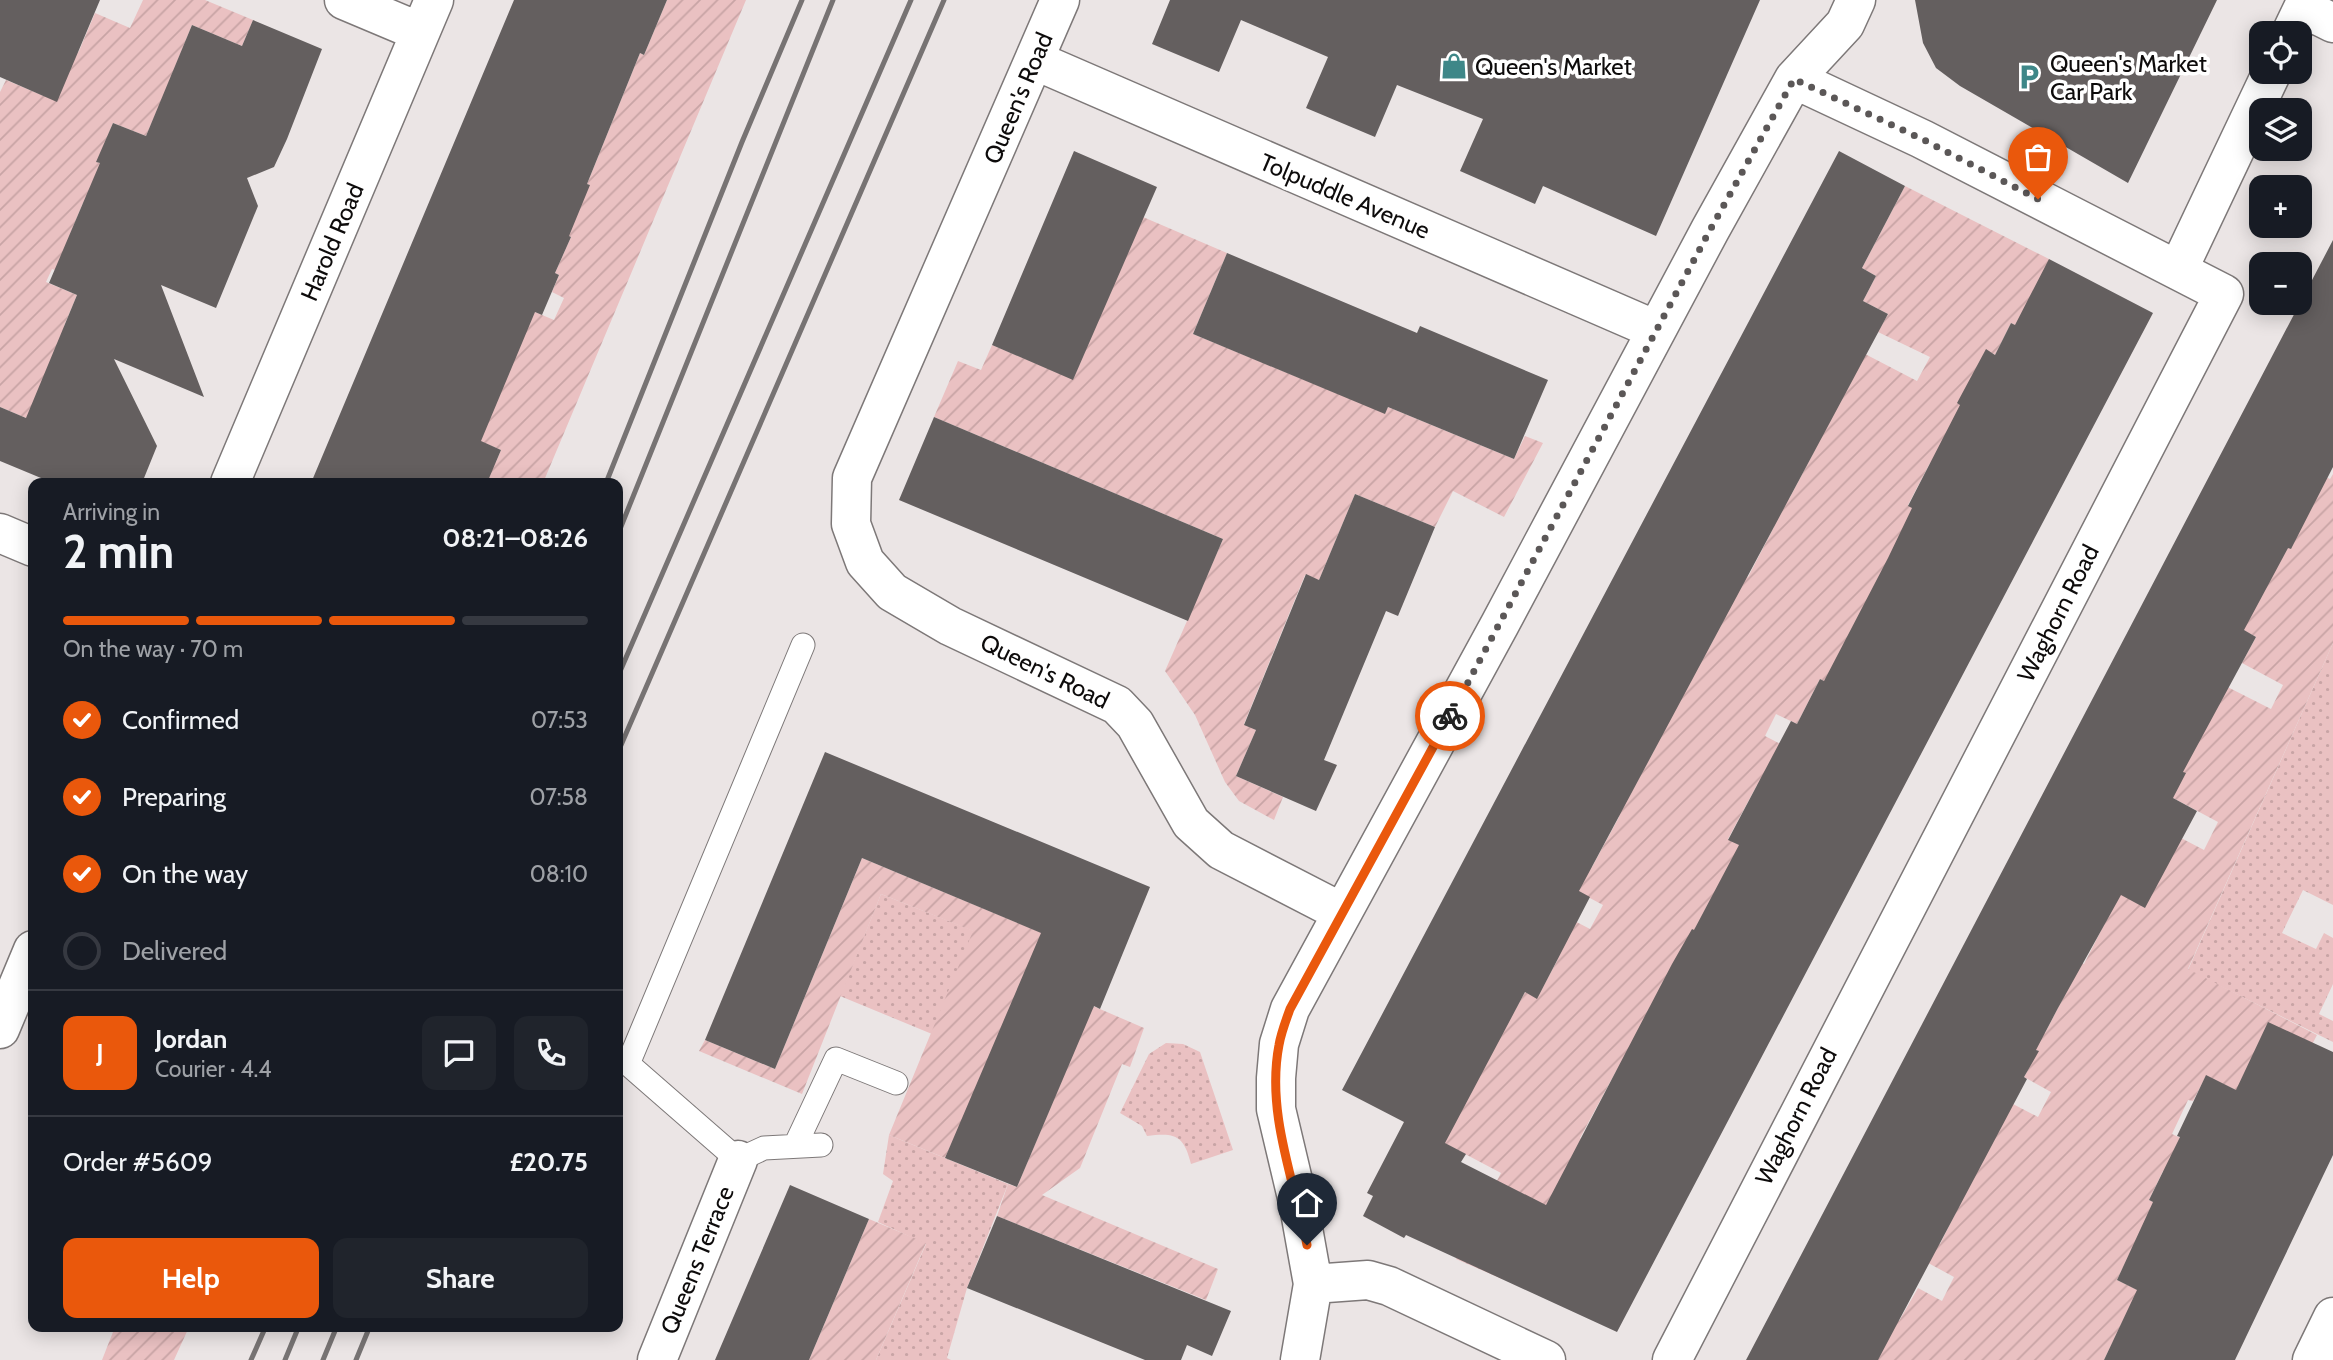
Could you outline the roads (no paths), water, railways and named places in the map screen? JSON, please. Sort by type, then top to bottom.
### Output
[{"type":"street","points":[[344,0],[427,16]]},
{"type":"street","name":"Queen's Road","points":[[1060,0],[852,478],[852,524],[865,562],[892,592],[950,626],[1117,705],[1135,724],[1191,823],[1221,850],[1341,912]]},
{"type":"street","points":[[1300,1360],[1313,1284],[1299,1206],[1276,1109],[1279,1044],[1290,1009],[1794,79],[1846,24],[1856,0]]},
{"type":"street","name":"Harold Road","points":[[232,478],[427,16]]},
{"type":"street","name":"Tolpuddle Avenue","points":[[1034,60],[1656,330]]},
{"type":"street","name":"Waghorn Road","points":[[1672,1360],[2224,294],[1922,139],[1794,79]]},
{"type":"street","points":[[2178,270],[2266,84]]},
{"type":"street","points":[[0,533],[28,545]]},
{"type":"street","points":[[0,1029],[28,962]]},
{"type":"street","name":"Queens Terrace","points":[[657,1360],[738,1160]]},
{"type":"street","points":[[1313,1284],[1368,1280],[1389,1286],[1546,1360]]},
{"type":"street","points":[[2312,1360],[2333,1317]]},
{"type":"lane","points":[[803,645],[628,1064],[738,1160],[764,1148],[821,1145]]},
{"type":"lane","points":[[795,1146],[836,1059],[896,1083]]},
{"type":"railway","points":[[608,478],[742,142],[802,0]]},
{"type":"railway","points":[[623,522],[833,0]]},
{"type":"railway","points":[[623,664],[911,0]]},
{"type":"railway","points":[[623,740],[944,0]]},
{"type":"railway","points":[[251,1360],[263,1332]]},
{"type":"railway","points":[[285,1360],[297,1332]]},
{"type":"railway","points":[[323,1360],[335,1332]]},
{"type":"railway","points":[[356,1360],[368,1332]]},
{"type":"place","name":"Queen's Market","points":[[1454,66]]},
{"type":"place","name":"Queen's Market Car Park","points":[[2029,77]]}]
